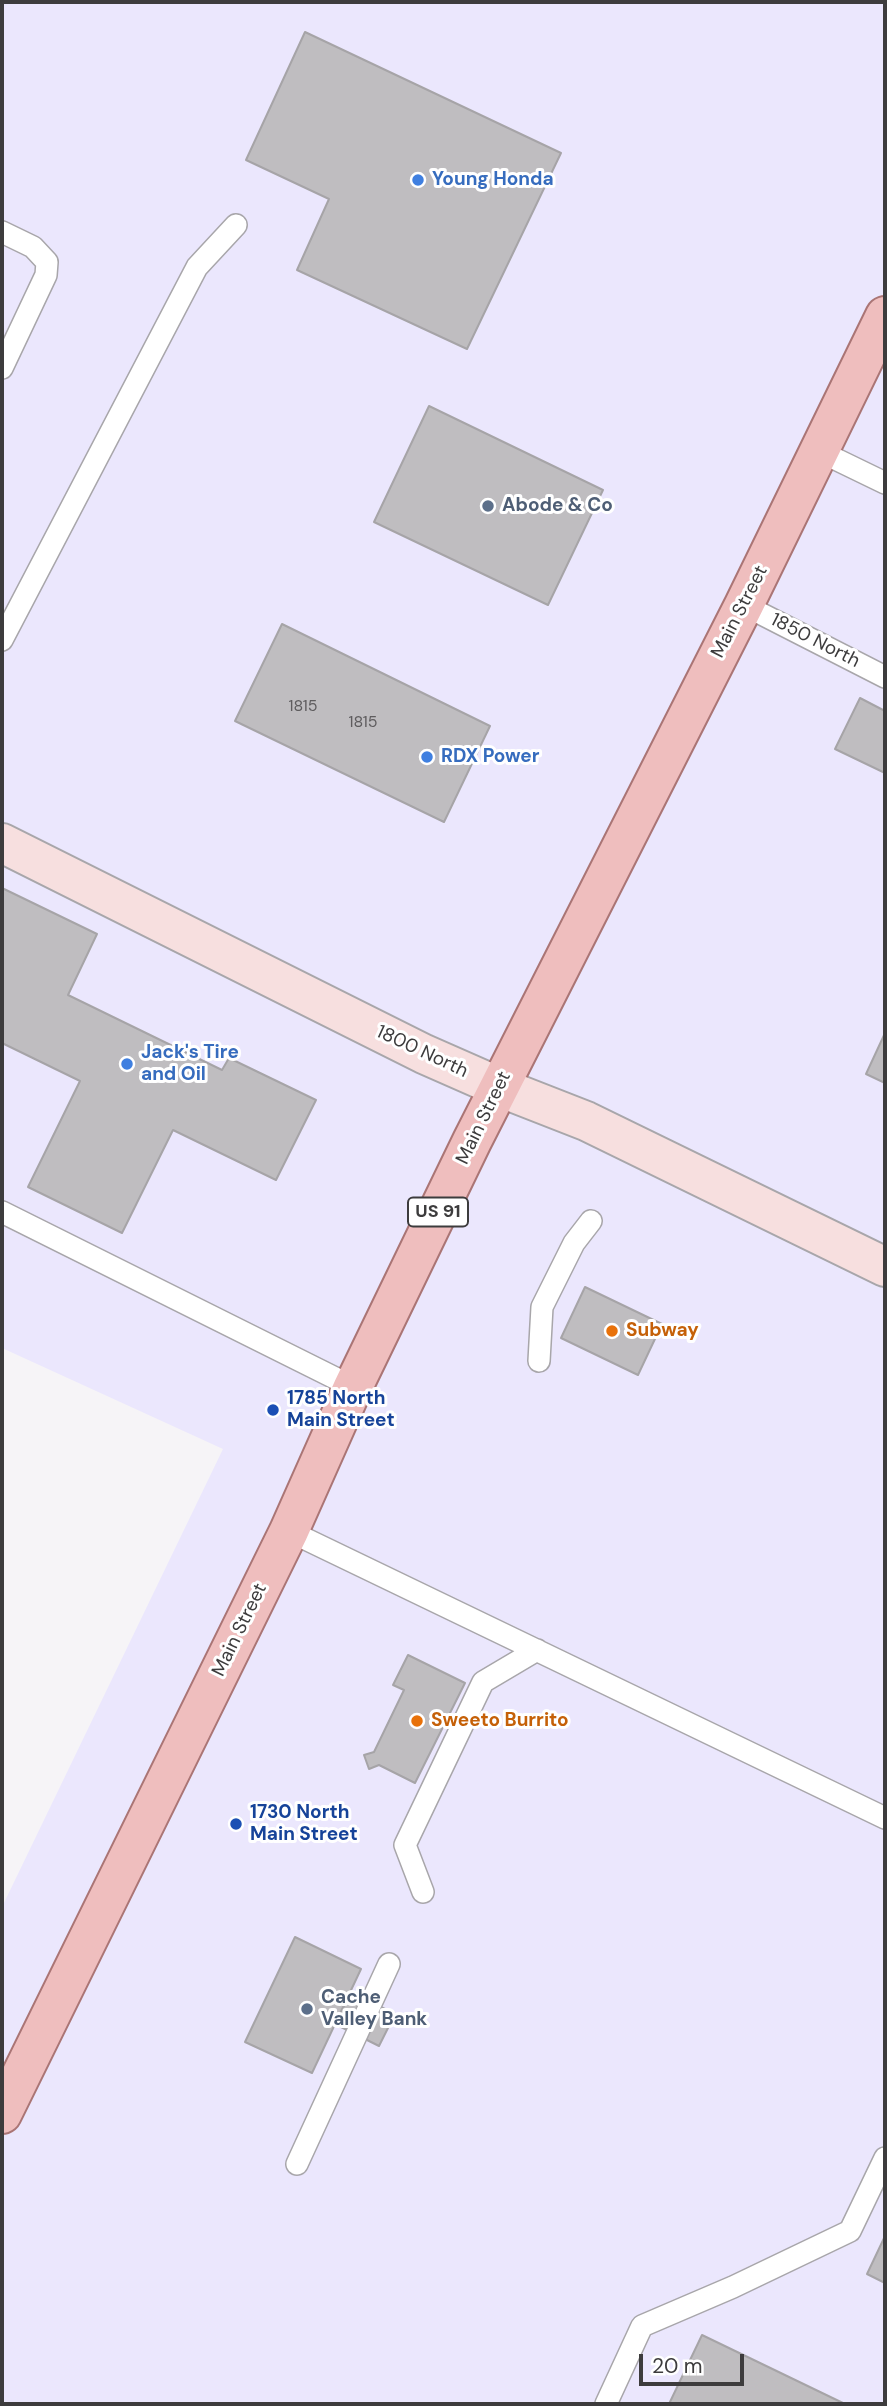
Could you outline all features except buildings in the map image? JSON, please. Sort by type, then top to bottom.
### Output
[{"type":"main road","name":"Main Street","points":[[2,2114],[289,1531],[353,1387],[499,1087],[744,605],[885,316]]},
{"type":"street","name":"1800 North","points":[[2,843],[424,1054],[586,1121],[885,1267]]},
{"type":"lane","points":[[2,640],[197,267],[236,225]]},
{"type":"lane","points":[[2,232],[33,247],[47,262],[46,275],[2,368]]},
{"type":"lane","points":[[819,451],[885,483]]},
{"type":"lane","name":"1850 North","points":[[744,605],[885,677]]},
{"type":"lane","points":[[2,1212],[353,1387]]},
{"type":"lane","points":[[539,1361],[542,1307],[574,1243],[591,1221]]},
{"type":"lane","points":[[289,1531],[885,1818]]},
{"type":"lane","points":[[423,1892],[405,1845],[482,1682],[537,1650]]},
{"type":"lane","points":[[297,2164],[389,1964]]},
{"type":"lane","points":[[606,2404],[642,2326],[733,2287],[850,2231],[885,2158]]},
{"type":"shaded area","points":[[2,2],[885,2],[885,2404],[2,2404],[2,1907],[223,1449],[2,1348]]},
{"type":"place","name":"Young Honda","points":[[418,180]]},
{"type":"place","name":"Abode & Co","points":[[488,506]]},
{"type":"place","name":"RDX Power","points":[[427,757]]},
{"type":"place","name":"Jack's Tire and Oil","points":[[127,1064]]},
{"type":"place","name":"Subway","points":[[612,1331]]},
{"type":"place","name":"1785 North Main Street","points":[[273,1410]]},
{"type":"place","name":"Sweeto Burrito","points":[[417,1721]]},
{"type":"place","name":"1730 North Main Street","points":[[236,1824]]},
{"type":"place","name":"Cache Valley Bank","points":[[307,2009]]}]
